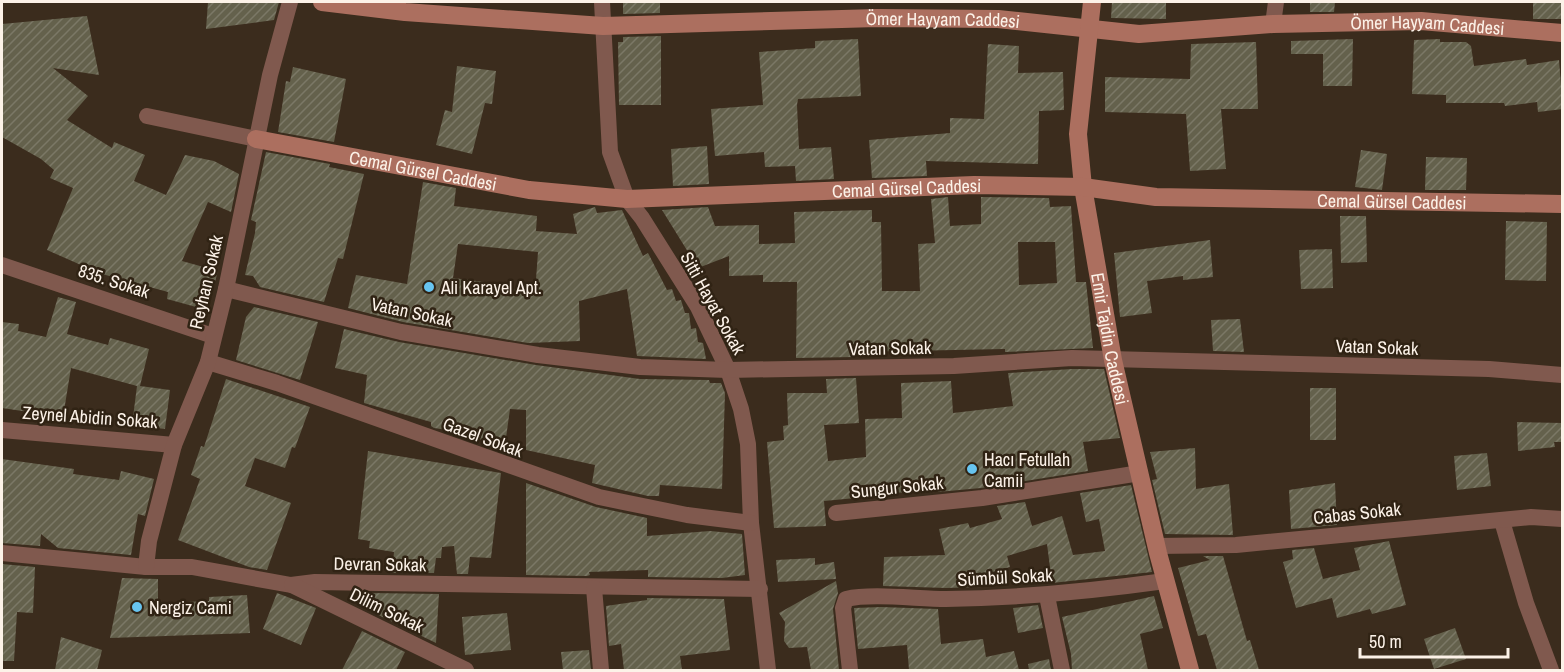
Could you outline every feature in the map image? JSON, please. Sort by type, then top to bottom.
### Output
[{"type":"street","name":"Reyhan Sokak","points":[[146,567],[149,541],[174,445],[208,362],[226,289],[256,139],[290,2]]},
{"type":"street","name":"Ömer Hayyam Caddesi","points":[[322,2],[405,12],[603,26],[888,18],[998,19],[1139,34],[1274,24],[1421,21],[1563,33]]},
{"type":"street","name":"Sitti Hayat Sokak","points":[[602,2],[610,152],[627,199],[698,307],[728,370],[741,409],[748,444],[751,523],[768,670]]},
{"type":"street","name":"Emir Tajdin Caddesi","points":[[1092,2],[1078,134],[1083,187],[1113,360],[1156,546],[1190,670]]},
{"type":"street","points":[[1274,24],[1276,2]]},
{"type":"street","points":[[147,116],[256,139]]},
{"type":"street","name":"Cemal Gürsel Caddesi","points":[[256,139],[529,190],[627,199],[974,185],[1083,187],[1156,197],[1563,204]]},
{"type":"street","name":"835. Sokak","points":[[2,265],[213,336]]},
{"type":"street","name":"Vatan Sokak","points":[[226,289],[401,332],[526,353],[640,367],[728,370],[954,366],[1071,358],[1489,369],[1563,375]]},
{"type":"street","name":"Gazel Sokak","points":[[208,362],[277,383],[599,497],[687,515],[751,523]]},
{"type":"street","name":"Zeynel Abidin Sokak","points":[[2,430],[174,445]]},
{"type":"street","name":"Sungur Sokak","points":[[836,513],[982,498],[1140,473]]},
{"type":"street","name":"Cabas Sokak","points":[[1156,546],[1236,545],[1531,517],[1563,519]]},
{"type":"street","points":[[1502,521],[1527,603],[1551,670]]},
{"type":"street","name":"Devran Sokak","points":[[2,553],[146,567],[192,567],[291,585],[315,582],[760,589]]},
{"type":"street","name":"Sümbül Sokak","points":[[850,670],[843,608],[846,599],[864,596],[948,599],[1047,596],[1165,581]]},
{"type":"street","name":"Dilim Sokak","points":[[291,585],[466,670]]},
{"type":"street","points":[[594,588],[601,670]]},
{"type":"street","points":[[1047,596],[1062,670]]},
{"type":"building","points":[[208,2],[279,2],[274,20],[206,29]]},
{"type":"building","points":[[623,2],[660,2],[660,13],[623,14]]},
{"type":"building","points":[[1112,2],[1166,2],[1166,19],[1111,18]]},
{"type":"building","points":[[1310,2],[1335,2],[1334,12],[1310,12]]},
{"type":"building","points":[[1533,2],[1563,2],[1563,19],[1533,19]]},
{"type":"building","points":[[87,16],[99,75],[53,68],[88,96],[67,120],[112,148],[114,142],[145,155],[134,181],[166,195],[185,155],[214,161],[239,174],[231,212],[208,202],[182,261],[218,271],[207,310],[167,299],[168,292],[80,268],[81,265],[47,250],[73,188],[50,178],[54,170],[41,159],[2,137],[2,24]]},
{"type":"building","points":[[661,36],[661,105],[619,105],[618,42],[623,42],[623,37]]},
{"type":"building","points":[[858,39],[861,96],[798,99],[799,149],[831,147],[834,179],[796,181],[795,166],[765,167],[764,152],[715,156],[711,109],[763,105],[759,52],[815,48],[815,41]]},
{"type":"building","points":[[1353,39],[1352,86],[1323,86],[1323,54],[1291,54],[1291,41]]},
{"type":"building","points":[[1440,39],[1440,42],[1466,42],[1471,46],[1474,66],[1526,59],[1527,65],[1559,60],[1563,109],[1538,112],[1537,102],[1505,106],[1504,103],[1446,103],[1446,95],[1412,94],[1414,40]]},
{"type":"building","points":[[1256,42],[1258,109],[1221,109],[1226,169],[1190,171],[1186,114],[1105,112],[1105,77],[1190,79],[1191,44]]},
{"type":"building","points":[[988,44],[1019,46],[1018,73],[1063,72],[1064,110],[1039,111],[1038,164],[926,161],[927,176],[872,178],[869,140],[950,133],[950,118],[984,119]]},
{"type":"building","points":[[457,66],[496,71],[492,104],[485,103],[472,154],[436,145],[445,110],[452,112]]},
{"type":"building","points":[[293,67],[346,79],[334,142],[278,132],[286,81],[290,82]]},
{"type":"building","points":[[707,146],[709,184],[673,186],[671,149]]},
{"type":"building","points":[[1361,150],[1387,154],[1382,190],[1355,187]]},
{"type":"building","points":[[266,152],[330,164],[329,167],[364,174],[343,259],[338,258],[324,302],[260,287],[253,276],[245,275],[255,233],[256,222],[251,220]]},
{"type":"building","points":[[1426,157],[1467,158],[1466,190],[1425,190]]},
{"type":"building","points":[[423,182],[456,188],[454,206],[537,216],[536,231],[577,234],[573,214],[595,207],[597,213],[622,210],[643,256],[648,253],[667,290],[672,289],[676,301],[681,300],[685,313],[689,313],[691,329],[696,328],[698,342],[703,343],[706,359],[637,356],[627,289],[579,301],[580,341],[528,343],[403,322],[348,308],[356,275],[407,284]],"holes":[[[458,244],[538,252],[535,293],[492,286],[492,283],[453,278]]]},
{"type":"building","points":[[948,197],[950,226],[981,224],[981,197],[1049,198],[1050,207],[1071,206],[1076,282],[1086,282],[1093,348],[1005,352],[1005,349],[854,352],[855,357],[796,358],[797,282],[763,282],[763,275],[729,276],[729,256],[698,268],[662,210],[708,207],[715,226],[759,225],[759,244],[795,243],[794,212],[872,210],[872,222],[881,222],[882,291],[920,291],[918,244],[935,243],[931,199]],"holes":[[[1018,242],[1055,242],[1057,283],[1019,285]]]},
{"type":"building","points":[[1340,216],[1366,216],[1367,262],[1341,263]]},
{"type":"building","points":[[1506,221],[1547,222],[1546,281],[1505,280]]},
{"type":"building","points":[[1210,240],[1213,277],[1183,280],[1183,276],[1147,281],[1152,313],[1120,317],[1114,253]]},
{"type":"building","points":[[1332,249],[1333,288],[1301,289],[1299,250]]},
{"type":"building","points":[[58,297],[76,302],[67,334],[108,345],[110,338],[149,349],[140,386],[170,390],[165,429],[132,425],[137,386],[71,368],[62,423],[28,418],[29,412],[2,408],[2,322],[19,324],[18,331],[46,337]]},
{"type":"building","points":[[254,307],[318,322],[300,380],[236,360],[246,317]]},
{"type":"building","points":[[1240,319],[1244,352],[1213,351],[1211,320]]},
{"type":"building","points":[[344,329],[399,342],[536,365],[640,379],[709,380],[710,383],[721,383],[725,393],[722,489],[660,485],[659,496],[648,496],[592,483],[595,465],[526,450],[526,410],[510,409],[505,445],[460,435],[460,432],[434,428],[431,422],[364,403],[367,375],[335,368]]},
{"type":"building","points":[[1104,369],[1120,438],[1083,442],[1088,471],[981,488],[938,492],[866,493],[866,497],[824,501],[826,526],[774,528],[767,442],[784,440],[783,426],[788,425],[787,393],[827,393],[826,379],[856,378],[859,423],[824,425],[828,461],[866,457],[865,419],[902,418],[901,383],[951,381],[953,413],[1013,406],[1008,373]]},
{"type":"building","points":[[226,379],[310,407],[285,468],[255,458],[245,486],[291,503],[267,570],[249,567],[178,540],[200,479],[191,475],[201,446],[204,447]]},
{"type":"building","points":[[1310,388],[1336,388],[1336,440],[1310,440]]},
{"type":"building","points":[[1517,422],[1563,423],[1563,442],[1554,442],[1555,447],[1518,451]]},
{"type":"building","points":[[1195,448],[1196,489],[1229,484],[1233,535],[1165,534],[1152,480],[1157,479],[1150,452]]},
{"type":"building","points":[[368,451],[501,473],[491,558],[470,557],[468,574],[457,574],[454,546],[442,547],[441,558],[436,558],[434,573],[392,573],[394,552],[369,548],[370,541],[358,539]]},
{"type":"building","points":[[1487,453],[1491,486],[1457,490],[1454,456]]},
{"type":"building","points":[[2,459],[74,469],[73,474],[119,480],[121,471],[154,479],[145,516],[138,514],[131,555],[58,548],[41,534],[40,546],[2,543]]},
{"type":"building","points":[[526,483],[596,507],[647,518],[647,536],[710,531],[742,534],[745,575],[722,578],[648,577],[648,570],[589,572],[590,575],[587,576],[526,575]]},
{"type":"building","points":[[1335,483],[1337,525],[1291,529],[1289,490]]},
{"type":"building","points":[[1131,485],[1152,572],[1052,583],[1047,544],[1007,556],[1010,567],[981,575],[983,587],[883,586],[884,557],[945,555],[939,529],[968,523],[970,528],[1002,519],[997,506],[1025,502],[1032,526],[1062,516],[1073,555],[1105,551],[1099,519],[1086,522],[1080,493]]},
{"type":"building","points":[[1389,541],[1406,605],[1372,614],[1370,609],[1337,618],[1332,598],[1296,608],[1283,562],[1293,559],[1292,550],[1314,548],[1323,579],[1360,570],[1354,548]]},
{"type":"building","points":[[1203,556],[1223,556],[1247,641],[1250,640],[1259,670],[1217,670],[1206,634],[1198,636],[1178,568],[1210,560]]},
{"type":"building","points":[[815,558],[815,565],[834,562],[836,579],[778,582],[776,560]]},
{"type":"building","points":[[2,564],[35,567],[33,613],[17,612],[14,661],[2,661]]},
{"type":"building","points":[[122,578],[158,579],[158,603],[209,601],[209,597],[247,595],[250,633],[110,638]]},
{"type":"building","points":[[836,581],[838,593],[833,609],[839,670],[811,670],[807,647],[789,648],[784,641],[785,622],[779,613]]},
{"type":"building","points":[[277,593],[316,608],[301,645],[263,629]]},
{"type":"building","points":[[369,593],[439,594],[436,643],[368,610]]},
{"type":"building","points":[[1154,596],[1163,628],[1140,634],[1148,670],[1072,670],[1071,654],[1062,617]]},
{"type":"building","points":[[647,598],[724,599],[730,650],[680,656],[682,670],[624,670],[621,644],[609,646],[606,606],[647,600]]},
{"type":"building","points":[[1038,605],[1043,628],[1018,633],[1013,608]]},
{"type":"building","points":[[854,608],[938,609],[941,644],[983,639],[986,657],[1014,651],[1019,670],[909,670],[907,645],[858,649]]},
{"type":"building","points":[[507,613],[511,650],[465,655],[462,617]]},
{"type":"building","points":[[1455,628],[1466,659],[1434,669],[1424,639]]},
{"type":"building","points":[[362,631],[405,652],[396,670],[342,670]]},
{"type":"building","points":[[61,637],[102,650],[97,670],[55,670]]},
{"type":"building","points":[[589,650],[591,670],[563,670],[561,652]]},
{"type":"building","points":[[1049,659],[1051,670],[1029,670],[1028,664]]},
{"type":"place","name":"Ali Karayel Apt.","points":[[429,287]]},
{"type":"place","name":"Hacı Fetullah Camii","points":[[972,469]]},
{"type":"place","name":"Nergiz Cami","points":[[137,607]]}]
